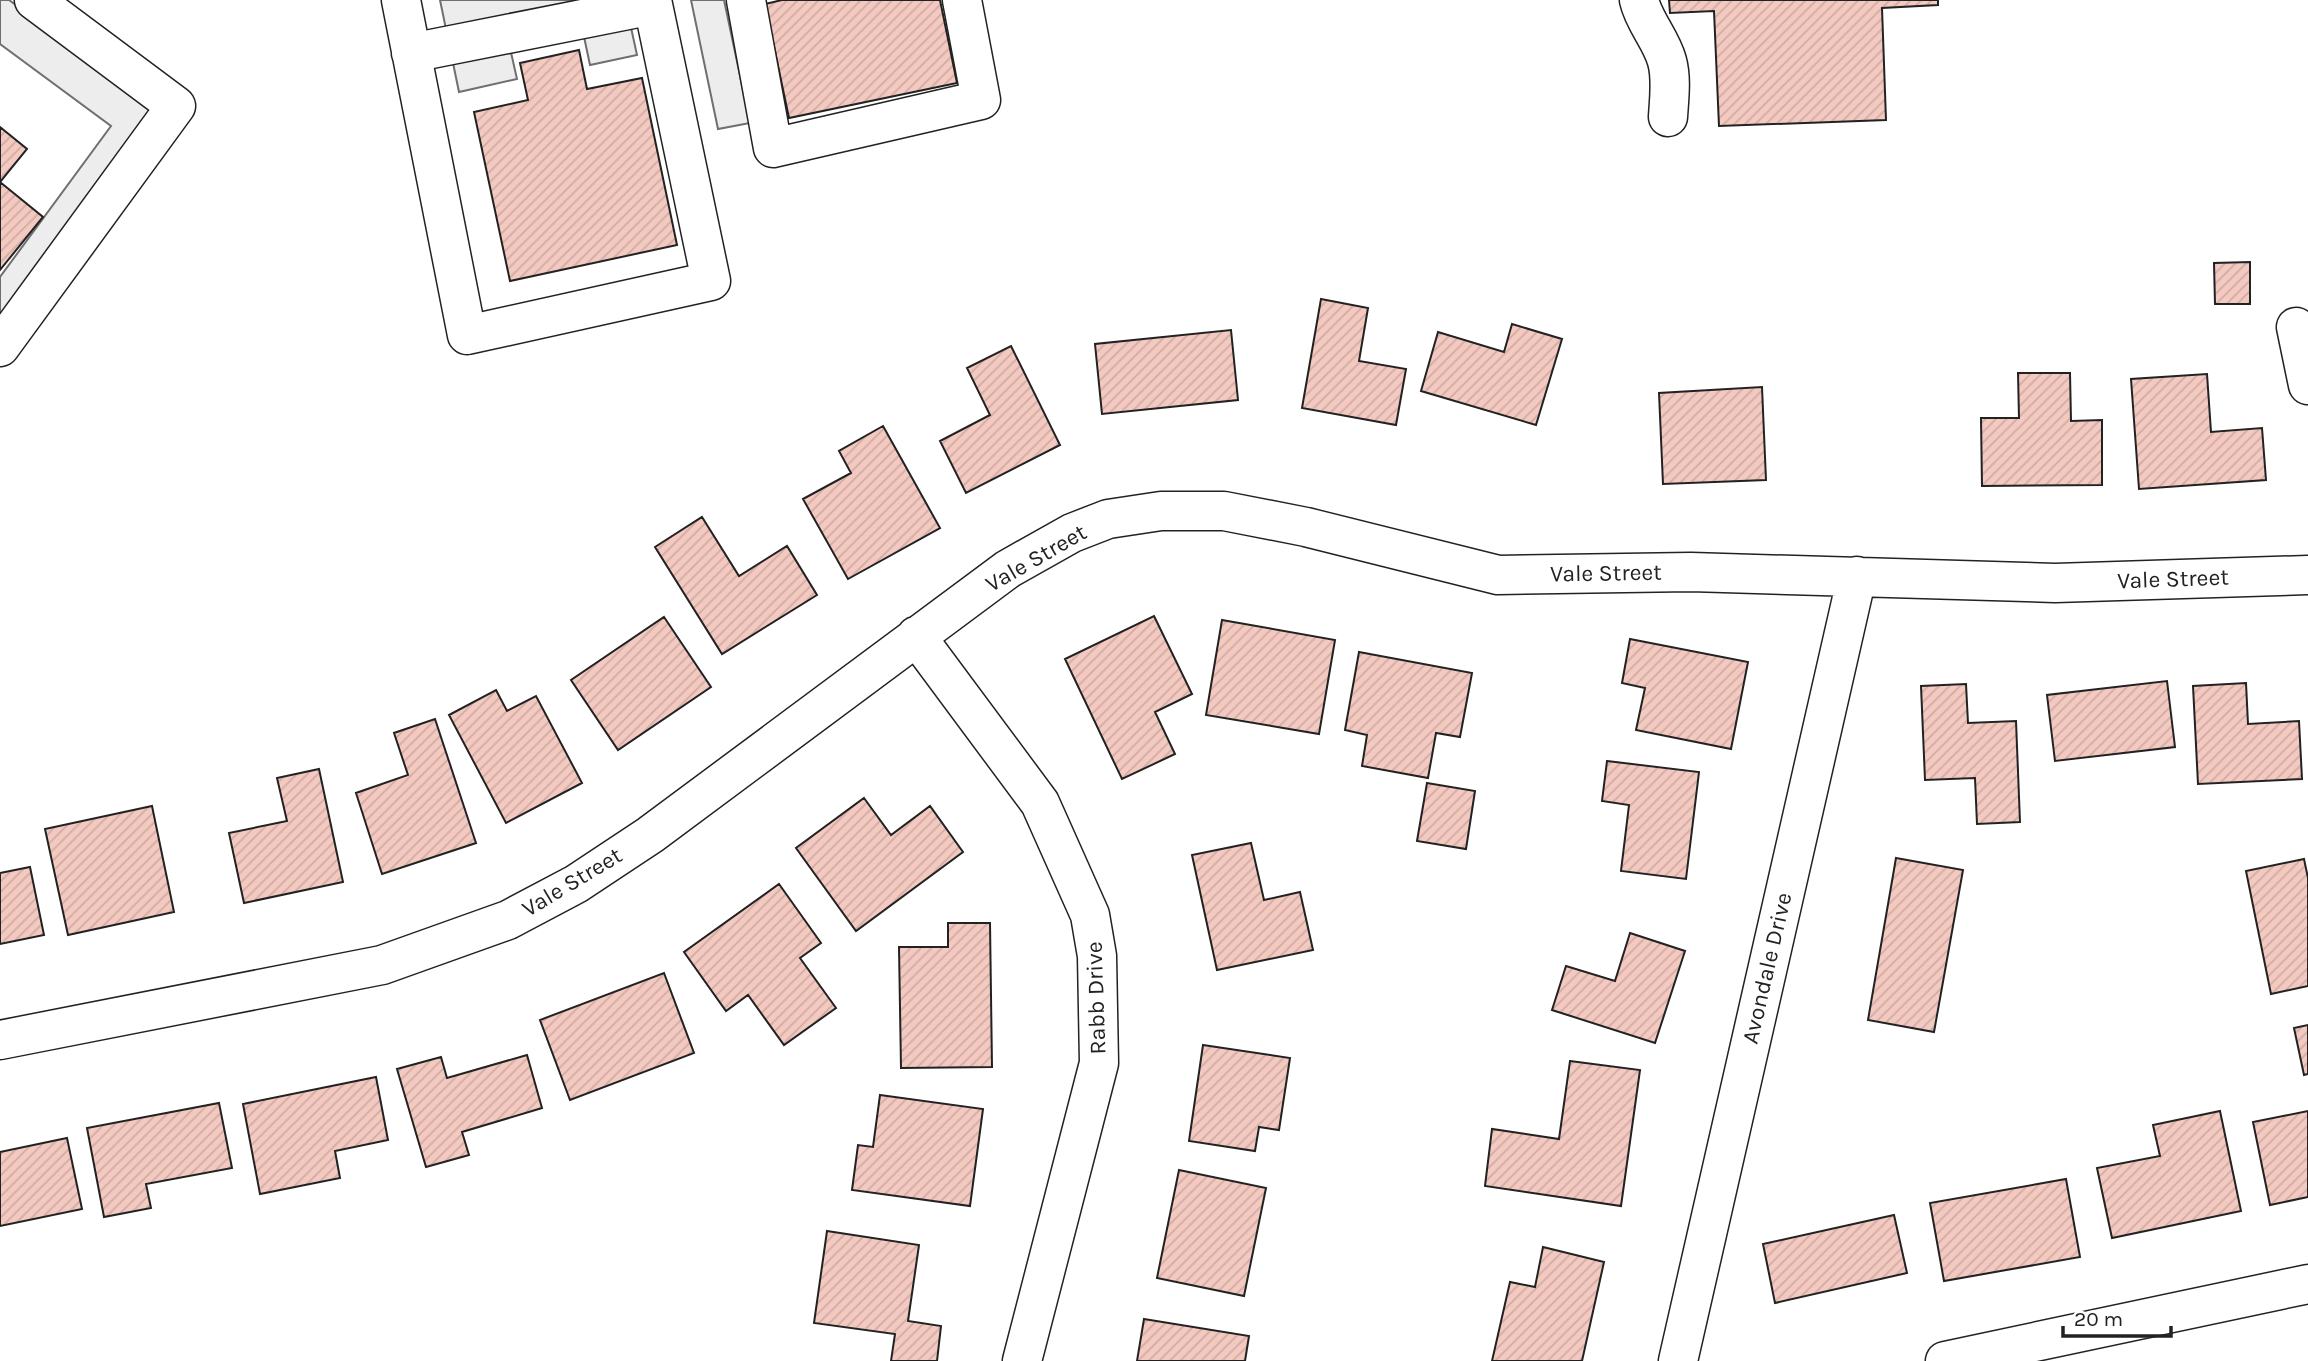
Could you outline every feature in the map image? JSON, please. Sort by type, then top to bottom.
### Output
[{"type":"street","points":[[0,346],[176,106],[34,0]]},
{"type":"street","points":[[401,0],[411,53],[467,335],[711,281],[653,3],[411,53]]},
{"type":"street","points":[[746,0],[773,148],[981,100],[962,0]]},
{"type":"street","points":[[1639,0],[1642,14],[1667,60],[1670,85],[1668,117]]},
{"type":"street","points":[[2296,327],[2308,385]]},
{"type":"street","name":"Vale Street","points":[[0,1040],[382,965],[508,920],[576,884],[650,835],[1008,569],[1072,533],[1108,519],[1161,511],[1224,511],[1306,527],[1498,575],[1690,572],[2055,583],[2308,575]]},
{"type":"street","name":"Avondale Drive","points":[[1678,1361],[1857,576]]},
{"type":"street","name":"Rabb Drive","points":[[916,636],[1040,803],[1090,915],[1097,956],[1099,1063],[1023,1361]]},
{"type":"street","points":[[1945,1361],[2308,1284]]},
{"type":"shaded area","points":[[0,0],[9,0],[157,108],[0,327],[0,277],[111,126],[0,44]]},
{"type":"shaded area","points":[[440,0],[625,0],[637,55],[590,65],[583,32],[510,48],[517,79],[459,92]]},
{"type":"shaded area","points":[[691,0],[724,0],[750,123],[718,129]]},
{"type":"building","points":[[782,0],[940,0],[957,83],[789,118],[765,4]]},
{"type":"building","points":[[1669,0],[1938,0],[1938,5],[1882,8],[1886,120],[1719,126],[1714,11],[1670,13]]},
{"type":"building","points":[[579,50],[587,89],[642,78],[677,245],[510,281],[474,112],[528,100],[520,63]]},
{"type":"building","points":[[0,127],[27,149],[0,182]]},
{"type":"building","points":[[0,182],[43,217],[0,270]]},
{"type":"building","points":[[2250,262],[2250,304],[2215,304],[2214,263]]},
{"type":"building","points":[[1321,299],[1368,308],[1359,361],[1406,369],[1396,425],[1302,408]]},
{"type":"building","points":[[1512,324],[1562,339],[1536,425],[1421,391],[1438,332],[1504,352]]},
{"type":"building","points":[[1231,330],[1238,400],[1102,414],[1095,344]]},
{"type":"building","points":[[1011,346],[1060,445],[966,493],[940,441],[990,415],[967,368]]},
{"type":"building","points":[[2018,373],[2070,373],[2071,421],[2102,420],[2102,485],[1982,486],[1981,418],[2019,418]]},
{"type":"building","points":[[2207,374],[2211,432],[2262,428],[2266,480],[2139,489],[2131,379]]},
{"type":"building","points":[[1762,387],[1766,480],[1663,484],[1659,393]]},
{"type":"building","points":[[883,426],[940,528],[848,579],[803,499],[851,473],[839,451]]},
{"type":"building","points":[[702,517],[739,576],[787,546],[817,595],[722,654],[655,547]]},
{"type":"building","points":[[1154,616],[1192,694],[1155,712],[1175,754],[1122,779],[1065,659]]},
{"type":"building","points":[[664,617],[711,687],[618,750],[571,680]]},
{"type":"building","points":[[1222,620],[1335,640],[1319,734],[1206,715]]},
{"type":"building","points":[[1630,639],[1748,662],[1731,749],[1636,730],[1645,688],[1622,683]]},
{"type":"building","points":[[1359,652],[1472,673],[1460,737],[1436,733],[1428,778],[1362,766],[1367,735],[1345,730]]},
{"type":"building","points":[[2167,681],[2175,747],[2055,761],[2047,695]]},
{"type":"building","points":[[2246,683],[2248,724],[2299,721],[2302,779],[2198,784],[2193,686]]},
{"type":"building","points":[[1966,684],[1968,723],[2016,721],[2020,822],[1977,824],[1975,778],[1925,780],[1921,686]]},
{"type":"building","points":[[496,690],[507,711],[536,696],[582,783],[506,823],[449,715]]},
{"type":"building","points":[[435,719],[476,843],[382,874],[356,793],[408,775],[394,733]]},
{"type":"building","points":[[1607,761],[1699,772],[1686,879],[1621,871],[1629,805],[1602,801]]},
{"type":"building","points":[[319,769],[343,882],[244,903],[229,833],[287,821],[277,778]]},
{"type":"building","points":[[1427,783],[1475,791],[1466,849],[1417,841]]},
{"type":"building","points":[[864,798],[891,835],[930,806],[963,852],[856,931],[796,848]]},
{"type":"building","points":[[152,806],[174,912],[68,935],[45,829]]},
{"type":"building","points":[[1251,843],[1264,900],[1300,892],[1313,950],[1217,970],[1192,855]]},
{"type":"building","points":[[1896,858],[1963,870],[1934,1032],[1868,1020]]},
{"type":"building","points":[[2304,859],[2308,878],[2308,986],[2271,994],[2246,871]]},
{"type":"building","points":[[30,867],[44,935],[0,944],[0,873]]},
{"type":"building","points":[[779,884],[821,943],[800,958],[836,1008],[784,1045],[748,995],[726,1011],[684,952]]},
{"type":"building","points":[[948,923],[990,923],[992,1067],[901,1068],[899,947],[948,947]]},
{"type":"building","points":[[1630,933],[1685,951],[1655,1043],[1552,1010],[1566,966],[1615,981]]},
{"type":"building","points":[[664,973],[694,1053],[570,1100],[540,1020]]},
{"type":"building","points":[[2308,1025],[2308,1074],[2304,1075],[2294,1028]]},
{"type":"building","points":[[1203,1045],[1290,1058],[1279,1130],[1259,1127],[1255,1151],[1189,1141]]},
{"type":"building","points":[[527,1055],[542,1108],[462,1132],[469,1155],[426,1167],[397,1069],[441,1057],[447,1078]]},
{"type":"building","points":[[1570,1061],[1640,1070],[1621,1206],[1485,1186],[1492,1129],[1559,1139]]},
{"type":"building","points":[[376,1077],[388,1140],[335,1151],[340,1178],[260,1194],[243,1104]]},
{"type":"building","points":[[880,1095],[983,1109],[970,1206],[852,1190],[858,1145],[873,1147]]},
{"type":"building","points":[[219,1103],[232,1168],[146,1184],[151,1208],[104,1217],[87,1128]]},
{"type":"building","points":[[2220,1111],[2241,1211],[2112,1238],[2097,1168],[2160,1156],[2153,1125]]},
{"type":"building","points":[[2308,1111],[2308,1197],[2270,1205],[2253,1122]]},
{"type":"building","points":[[67,1138],[82,1209],[0,1226],[0,1152]]},
{"type":"building","points":[[1179,1170],[1266,1188],[1244,1296],[1157,1278]]},
{"type":"building","points":[[2066,1179],[2080,1257],[1944,1281],[1930,1203]]},
{"type":"building","points":[[1894,1215],[1907,1273],[1775,1303],[1763,1244]]},
{"type":"building","points":[[827,1231],[919,1245],[908,1321],[941,1326],[937,1361],[891,1361],[895,1334],[814,1323]]},
{"type":"building","points":[[1543,1247],[1604,1262],[1582,1361],[1492,1361],[1510,1282],[1535,1287]]},
{"type":"building","points":[[1144,1319],[1249,1336],[1245,1361],[1137,1361]]}]
